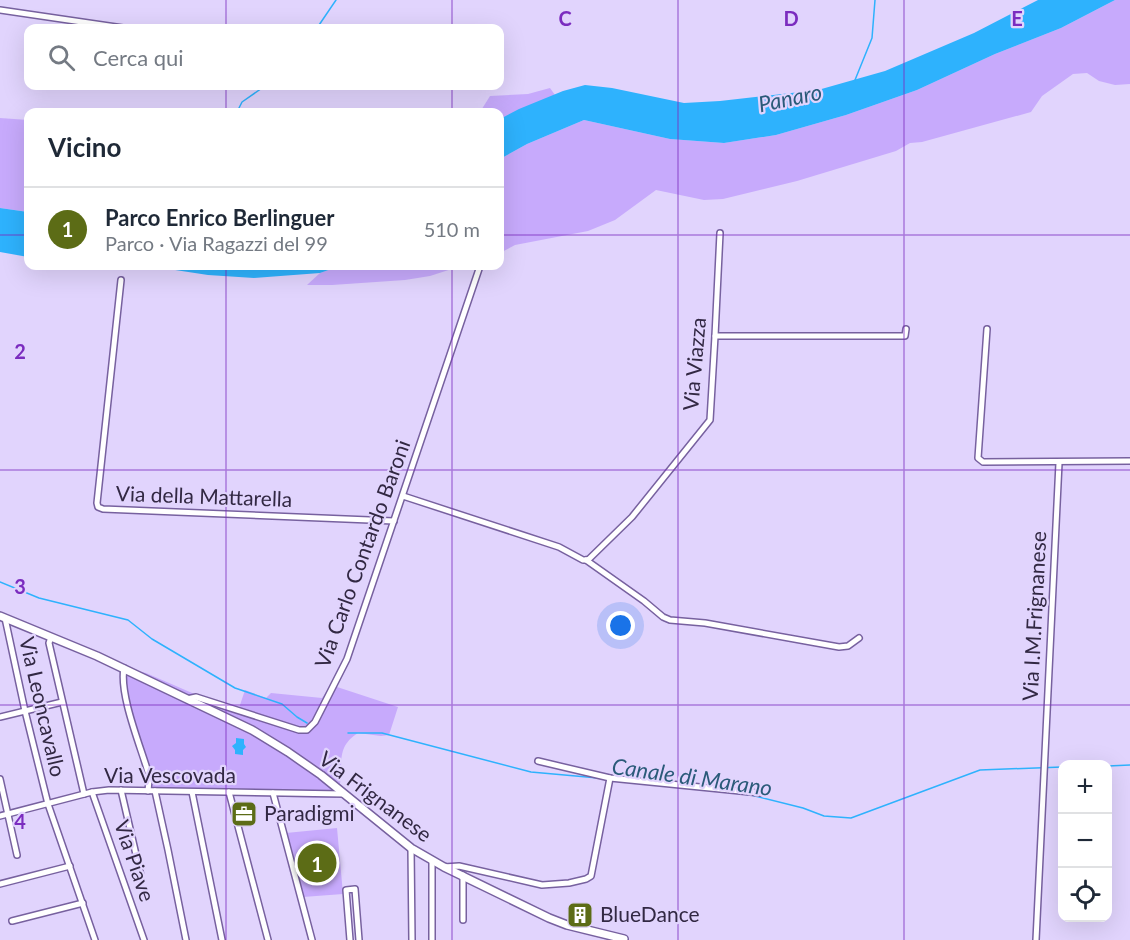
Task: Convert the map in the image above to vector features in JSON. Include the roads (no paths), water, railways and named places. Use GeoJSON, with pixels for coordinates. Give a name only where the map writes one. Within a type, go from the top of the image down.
{"type":"FeatureCollection","features":[{"type":"Feature","properties":{"kind":"main road","name":"Via Frignanese"},"geometry":{"type":"LineString","coordinates":[[2,617],[124,668],[267,738],[321,775],[411,848],[444,867],[549,918],[607,937],[630,940]]}},
{"type":"Feature","properties":{"kind":"street"},"geometry":{"type":"LineString","coordinates":[[0,10],[96,24]]}},
{"type":"Feature","properties":{"kind":"street","name":"Via Viazza"},"geometry":{"type":"LineString","coordinates":[[586,561],[632,517],[710,420],[720,233]]}},
{"type":"Feature","properties":{"kind":"street","name":"Via Carlo Contardo Baroni"},"geometry":{"type":"LineString","coordinates":[[187,699],[193,697],[202,699],[304,731],[310,728],[318,717],[346,659],[479,270]]}},
{"type":"Feature","properties":{"kind":"street","name":"Via della Mattarella"},"geometry":{"type":"LineString","coordinates":[[121,280],[98,507],[394,521]]}},
{"type":"Feature","properties":{"kind":"street"},"geometry":{"type":"LineString","coordinates":[[716,336],[905,336],[906,329]]}},
{"type":"Feature","properties":{"kind":"street"},"geometry":{"type":"LineString","coordinates":[[987,329],[978,458],[982,462],[1130,461]]}},
{"type":"Feature","properties":{"kind":"street","name":"Via I.M.Frignanese"},"geometry":{"type":"LineString","coordinates":[[1036,940],[1059,462]]}},
{"type":"Feature","properties":{"kind":"street"},"geometry":{"type":"LineString","coordinates":[[403,496],[559,547],[586,561],[670,620],[705,623],[839,647],[848,646],[859,638]]}},
{"type":"Feature","properties":{"kind":"street","name":"Via Leoncavallo"},"geometry":{"type":"LineString","coordinates":[[2,617],[48,804],[95,940]]}},
{"type":"Feature","properties":{"kind":"street"},"geometry":{"type":"LineString","coordinates":[[51,637],[50,643],[62,702],[84,794]]}},
{"type":"Feature","properties":{"kind":"street"},"geometry":{"type":"LineString","coordinates":[[124,668],[125,696],[148,772],[148,791]]}},
{"type":"Feature","properties":{"kind":"street"},"geometry":{"type":"LineString","coordinates":[[0,717],[62,702]]}},
{"type":"Feature","properties":{"kind":"street"},"geometry":{"type":"LineString","coordinates":[[538,761],[609,779],[760,793]]}},
{"type":"Feature","properties":{"kind":"street"},"geometry":{"type":"LineString","coordinates":[[0,778],[17,855]]}},
{"type":"Feature","properties":{"kind":"street"},"geometry":{"type":"LineString","coordinates":[[444,867],[459,866],[542,885],[588,879],[591,876],[609,779]]}},
{"type":"Feature","properties":{"kind":"street"},"geometry":{"type":"LineString","coordinates":[[121,789],[141,876]]}},
{"type":"Feature","properties":{"kind":"street","name":"Via Vescovada"},"geometry":{"type":"LineString","coordinates":[[0,816],[92,792],[121,789],[344,794]]}},
{"type":"Feature","properties":{"kind":"street"},"geometry":{"type":"LineString","coordinates":[[155,791],[186,940]]}},
{"type":"Feature","properties":{"kind":"street","name":"Via Piave"},"geometry":{"type":"LineString","coordinates":[[92,792],[144,940]]}},
{"type":"Feature","properties":{"kind":"street"},"geometry":{"type":"LineString","coordinates":[[192,792],[222,940]]}},
{"type":"Feature","properties":{"kind":"street"},"geometry":{"type":"LineString","coordinates":[[228,792],[268,940]]}},
{"type":"Feature","properties":{"kind":"street"},"geometry":{"type":"LineString","coordinates":[[273,793],[312,940]]}},
{"type":"Feature","properties":{"kind":"street"},"geometry":{"type":"LineString","coordinates":[[411,848],[412,940]]}},
{"type":"Feature","properties":{"kind":"street"},"geometry":{"type":"LineString","coordinates":[[432,860],[432,940]]}},
{"type":"Feature","properties":{"kind":"street"},"geometry":{"type":"LineString","coordinates":[[0,884],[70,866]]}},
{"type":"Feature","properties":{"kind":"street"},"geometry":{"type":"LineString","coordinates":[[463,875],[463,920]]}},
{"type":"Feature","properties":{"kind":"street"},"geometry":{"type":"LineString","coordinates":[[350,940],[346,890],[355,889],[359,940]]}},
{"type":"Feature","properties":{"kind":"street"},"geometry":{"type":"LineString","coordinates":[[12,921],[83,903]]}},
{"type":"Feature","properties":{"kind":"street"},"geometry":{"type":"LineString","coordinates":[[306,940],[310,933]]}},
{"type":"Feature","properties":{"kind":"water","name":"Panaro"},"geometry":{"type":"Polygon","coordinates":[[[1038,0],[1115,0],[1061,28],[995,54],[917,90],[846,115],[776,135],[724,143],[670,139],[584,120],[527,144],[504,157],[504,117],[563,91],[585,85],[612,88],[684,103],[818,90],[885,71],[974,33],[1038,0]]]}},
{"type":"Feature","properties":{"kind":"water"},"geometry":{"type":"Polygon","coordinates":[[[0,208],[24,211],[24,256],[0,252],[0,208]]]}},
{"type":"Feature","properties":{"kind":"water"},"geometry":{"type":"Polygon","coordinates":[[[175,270],[329,270],[320,273],[254,278],[175,270]]]}},
{"type":"Feature","properties":{"kind":"water"},"geometry":{"type":"Polygon","coordinates":[[[236,738],[244,739],[246,747],[243,755],[235,754],[232,746],[236,743],[236,738]]]}},
{"type":"Feature","properties":{"kind":"waterway"},"geometry":{"type":"LineString","coordinates":[[320,24],[336,0]]}},
{"type":"Feature","properties":{"kind":"waterway"},"geometry":{"type":"LineString","coordinates":[[855,80],[872,38],[875,0]]}},
{"type":"Feature","properties":{"kind":"waterway"},"geometry":{"type":"LineString","coordinates":[[239,108],[242,102],[259,90]]}},
{"type":"Feature","properties":{"kind":"waterway","name":"Canale di Marano"},"geometry":{"type":"LineString","coordinates":[[0,582],[39,598],[128,620],[152,639],[235,688],[282,704],[307,723]]}},
{"type":"Feature","properties":{"kind":"waterway","name":"Canale di Marano"},"geometry":{"type":"LineString","coordinates":[[348,733],[382,733],[531,772],[598,778]]}},
{"type":"Feature","properties":{"kind":"waterway","name":"Canale di Marano"},"geometry":{"type":"LineString","coordinates":[[1112,766],[1130,765]]}},
{"type":"Feature","properties":{"kind":"waterway","name":"Canale di Marano"},"geometry":{"type":"LineString","coordinates":[[707,790],[751,795],[803,808],[824,816],[851,818],[980,770],[1058,767]]}},
{"type":"Feature","properties":{"kind":"place","name":"Paradigmi"},"geometry":{"type":"Point","coordinates":[244,814]}},
{"type":"Feature","properties":{"kind":"place","name":"Parco Enrico Berlinguer"},"geometry":{"type":"Point","coordinates":[317,863]}},
{"type":"Feature","properties":{"kind":"place","name":"BlueDance"},"geometry":{"type":"Point","coordinates":[580,915]}}]}
